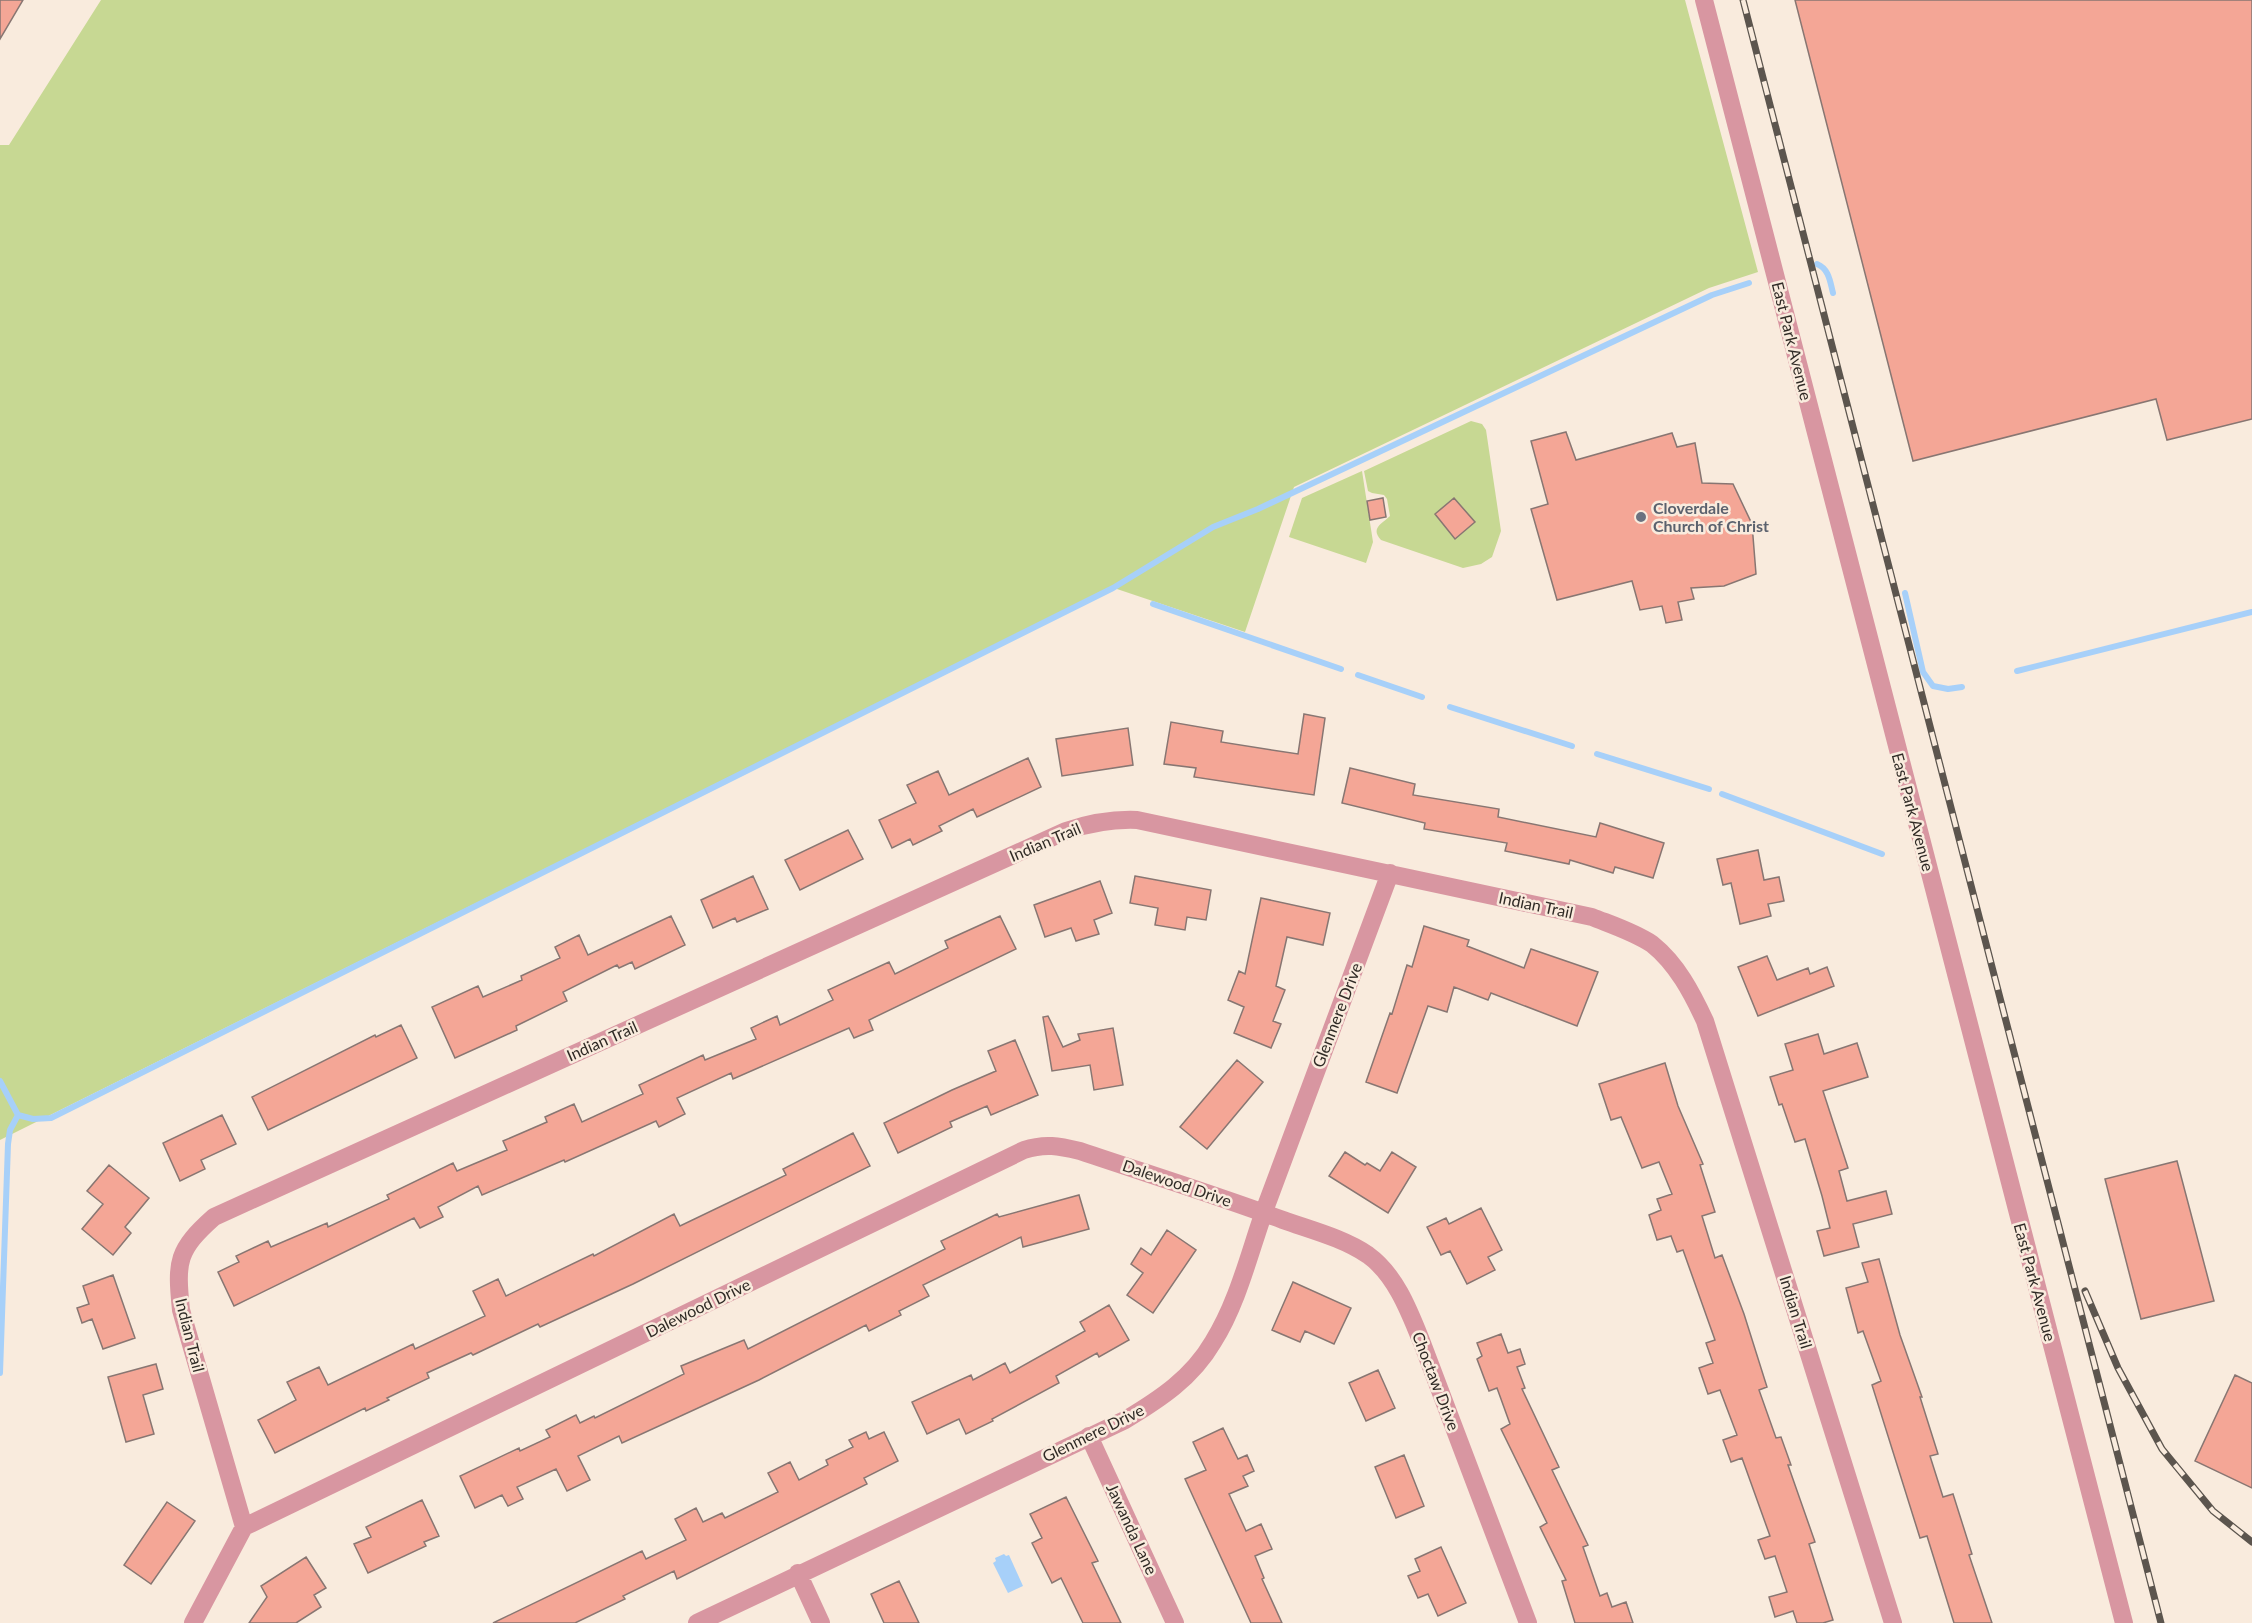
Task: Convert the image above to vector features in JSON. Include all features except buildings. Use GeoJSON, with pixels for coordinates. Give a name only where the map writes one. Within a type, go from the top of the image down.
{"type":"FeatureCollection","features":[{"type":"Feature","properties":{"kind":"street","name":"East Park Avenue"},"geometry":{"type":"LineString","coordinates":[[1704,0],[2124,1623]]}},
{"type":"Feature","properties":{"kind":"street","name":"Indian Trail"},"geometry":{"type":"LineString","coordinates":[[244,1527],[180,1301],[178,1283],[180,1257],[194,1235],[214,1217],[1066,831],[1084,825],[1120,819],[1137,820],[1592,917],[1652,944],[1674,967],[1692,993],[1705,1021],[1893,1623]]}},
{"type":"Feature","properties":{"kind":"street","name":"Glenmere Drive"},"geometry":{"type":"LineString","coordinates":[[697,1623],[798,1573],[1125,1420],[1161,1398],[1191,1373],[1213,1342],[1230,1310],[1263,1212],[1390,873]]}},
{"type":"Feature","properties":{"kind":"street","name":"Dalewood Drive"},"geometry":{"type":"LineString","coordinates":[[244,1527],[1014,1155],[1039,1145],[1056,1145],[1080,1151],[1263,1212]]}},
{"type":"Feature","properties":{"kind":"street","name":"Choctaw Drive"},"geometry":{"type":"LineString","coordinates":[[1263,1212],[1343,1241],[1368,1255],[1390,1278],[1408,1310],[1422,1343],[1528,1623]]}},
{"type":"Feature","properties":{"kind":"street","name":"Jawanda Lane"},"geometry":{"type":"LineString","coordinates":[[1089,1436],[1175,1623]]}},
{"type":"Feature","properties":{"kind":"street"},"geometry":{"type":"LineString","coordinates":[[193,1623],[244,1527]]}},
{"type":"Feature","properties":{"kind":"street"},"geometry":{"type":"LineString","coordinates":[[798,1573],[820,1623]]}},
{"type":"Feature","properties":{"kind":"green space"},"geometry":{"type":"Polygon","coordinates":[[[101,0],[1685,0],[1758,272],[1709,288],[1294,487],[1245,632],[1111,587],[0,1140],[0,145],[9,145],[101,0]]]}},
{"type":"Feature","properties":{"kind":"green space"},"geometry":{"type":"Polygon","coordinates":[[[1471,421],[1482,424],[1486,430],[1501,531],[1492,557],[1481,564],[1463,568],[1381,540],[1377,529],[1390,516],[1387,499],[1384,495],[1368,491],[1364,471],[1471,421]]]}},
{"type":"Feature","properties":{"kind":"green space"},"geometry":{"type":"Polygon","coordinates":[[[1362,471],[1373,542],[1366,563],[1289,537],[1302,498],[1362,471]]]}},
{"type":"Feature","properties":{"kind":"water"},"geometry":{"type":"Polygon","coordinates":[[[1004,1554],[1009,1555],[1023,1586],[1008,1593],[993,1563],[996,1561],[995,1558],[1004,1554]]]}},
{"type":"Feature","properties":{"kind":"waterway"},"geometry":{"type":"LineString","coordinates":[[1817,264],[1827,272],[1833,293]]}},
{"type":"Feature","properties":{"kind":"waterway"},"geometry":{"type":"LineString","coordinates":[[18,1115],[33,1119],[51,1118],[1113,588],[1213,527],[1258,509],[1712,295],[1749,283]]}},
{"type":"Feature","properties":{"kind":"waterway"},"geometry":{"type":"LineString","coordinates":[[1905,593],[1923,672],[1933,686],[1948,689],[1962,687]]}},
{"type":"Feature","properties":{"kind":"waterway"},"geometry":{"type":"LineString","coordinates":[[1153,604],[1341,669]]}},
{"type":"Feature","properties":{"kind":"waterway"},"geometry":{"type":"LineString","coordinates":[[2017,671],[2252,612]]}},
{"type":"Feature","properties":{"kind":"waterway"},"geometry":{"type":"LineString","coordinates":[[1358,675],[1422,697]]}},
{"type":"Feature","properties":{"kind":"waterway"},"geometry":{"type":"LineString","coordinates":[[1450,707],[1572,746]]}},
{"type":"Feature","properties":{"kind":"waterway"},"geometry":{"type":"LineString","coordinates":[[1597,754],[1709,789]]}},
{"type":"Feature","properties":{"kind":"waterway"},"geometry":{"type":"LineString","coordinates":[[1722,794],[1882,854]]}},
{"type":"Feature","properties":{"kind":"waterway"},"geometry":{"type":"LineString","coordinates":[[0,1081],[18,1115]]}},
{"type":"Feature","properties":{"kind":"waterway"},"geometry":{"type":"LineString","coordinates":[[0,1373],[8,1144],[10,1130],[18,1115]]}},
{"type":"Feature","properties":{"kind":"railway"},"geometry":{"type":"LineString","coordinates":[[1743,0],[2161,1623]]}},
{"type":"Feature","properties":{"kind":"railway"},"geometry":{"type":"LineString","coordinates":[[2085,1291],[2118,1368],[2162,1449],[2213,1511],[2252,1542]]}},
{"type":"Feature","properties":{"kind":"place","name":"Cloverdale Church of Christ"},"geometry":{"type":"Point","coordinates":[1641,517]}}]}
